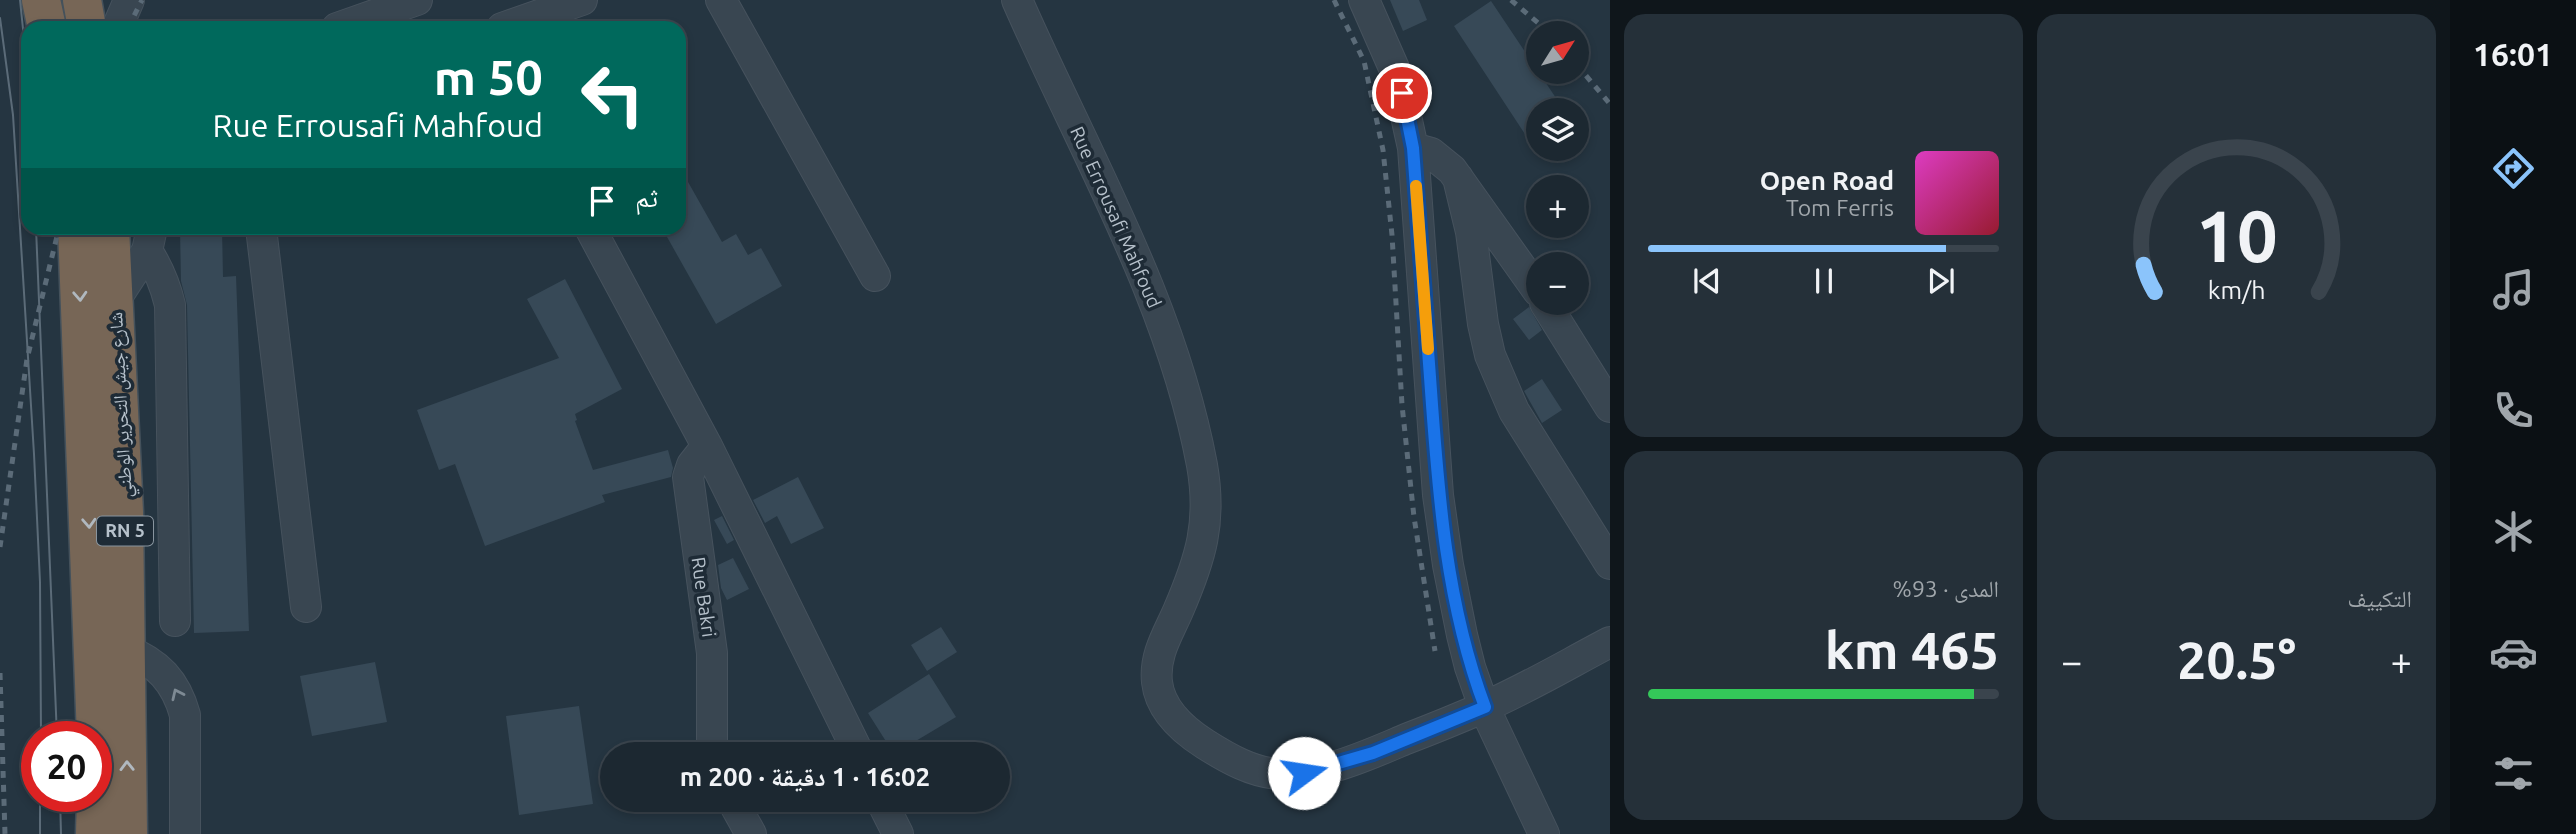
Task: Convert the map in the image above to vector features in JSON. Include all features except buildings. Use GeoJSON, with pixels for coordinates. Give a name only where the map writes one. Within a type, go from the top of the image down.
{"type":"FeatureCollection","features":[{"type":"Feature","properties":{"kind":"highway"},"geometry":{"type":"LineString","coordinates":[[41,0],[46,21]]}},
{"type":"Feature","properties":{"kind":"highway"},"geometry":{"type":"LineString","coordinates":[[82,0],[86,21]]}},
{"type":"Feature","properties":{"kind":"highway","name":"شارع جيش التحرير الوطني"},"geometry":{"type":"LineString","coordinates":[[76,235],[95,721]]}},
{"type":"Feature","properties":{"kind":"highway","name":"شارع جيش التحرير الوطني"},"geometry":{"type":"LineString","coordinates":[[110,235],[124,512],[128,834]]}},
{"type":"Feature","properties":{"kind":"highway"},"geometry":{"type":"LineString","coordinates":[[95,834],[96,812]]}},
{"type":"Feature","properties":{"kind":"street"},"geometry":{"type":"LineString","coordinates":[[120,21],[130,0]]}},
{"type":"Feature","properties":{"kind":"street"},"geometry":{"type":"LineString","coordinates":[[130,0],[133,21]]}},
{"type":"Feature","properties":{"kind":"street"},"geometry":{"type":"LineString","coordinates":[[357,21],[417,0]]}},
{"type":"Feature","properties":{"kind":"street"},"geometry":{"type":"LineString","coordinates":[[522,21],[583,0]]}},
{"type":"Feature","properties":{"kind":"street"},"geometry":{"type":"LineString","coordinates":[[720,0],[875,276]]}},
{"type":"Feature","properties":{"kind":"street","name":"Rue Errousafi Mahfoud"},"geometry":{"type":"LineString","coordinates":[[1017,0],[1137,256],[1185,391],[1200,457],[1206,489],[1206,524],[1198,560],[1187,591],[1159,652],[1157,681],[1161,700],[1177,722],[1226,757],[1253,768],[1278,774],[1304,773],[1373,753],[1485,707],[1610,642]]}},
{"type":"Feature","properties":{"kind":"street"},"geometry":{"type":"LineString","coordinates":[[1364,0],[1397,75],[1413,148],[1443,532],[1462,635],[1470,667],[1485,707],[1544,834]]}},
{"type":"Feature","properties":{"kind":"street"},"geometry":{"type":"LineString","coordinates":[[1413,148],[1439,158],[1458,178],[1526,274]]}},
{"type":"Feature","properties":{"kind":"street"},"geometry":{"type":"LineString","coordinates":[[1458,178],[1472,232],[1483,324],[1490,355],[1514,411],[1610,564]]}},
{"type":"Feature","properties":{"kind":"street"},"geometry":{"type":"LineString","coordinates":[[262,235],[306,607]]}},
{"type":"Feature","properties":{"kind":"street"},"geometry":{"type":"LineString","coordinates":[[594,235],[707,446],[853,742]]}},
{"type":"Feature","properties":{"kind":"street"},"geometry":{"type":"LineString","coordinates":[[115,300],[149,239]]}},
{"type":"Feature","properties":{"kind":"street"},"geometry":{"type":"LineString","coordinates":[[149,239],[170,305],[175,621]]}},
{"type":"Feature","properties":{"kind":"street"},"geometry":{"type":"LineString","coordinates":[[1552,315],[1610,407]]}},
{"type":"Feature","properties":{"kind":"street","name":"Rue Bakri"},"geometry":{"type":"LineString","coordinates":[[707,446],[692,465],[688,477],[712,653],[712,742]]}},
{"type":"Feature","properties":{"kind":"street"},"geometry":{"type":"LineString","coordinates":[[125,650],[142,656],[158,667],[180,696],[185,715],[185,834]]}},
{"type":"Feature","properties":{"kind":"street"},"geometry":{"type":"LineString","coordinates":[[739,812],[751,834]]}},
{"type":"Feature","properties":{"kind":"street"},"geometry":{"type":"LineString","coordinates":[[887,812],[898,834]]}},
{"type":"Feature","properties":{"kind":"tram line"},"geometry":{"type":"LineString","coordinates":[[20,0],[22,21]]}},
{"type":"Feature","properties":{"kind":"tram line"},"geometry":{"type":"LineString","coordinates":[[0,18],[13,115],[34,454],[40,582],[41,721]]}},
{"type":"Feature","properties":{"kind":"tram line"},"geometry":{"type":"LineString","coordinates":[[36,235],[56,721]]}},
{"type":"Feature","properties":{"kind":"tram line"},"geometry":{"type":"LineString","coordinates":[[40,812],[40,834]]}},
{"type":"Feature","properties":{"kind":"tram line"},"geometry":{"type":"LineString","coordinates":[[60,812],[61,834]]}},
{"type":"Feature","properties":{"kind":"railway"},"geometry":{"type":"LineString","coordinates":[[132,21],[142,0]]}},
{"type":"Feature","properties":{"kind":"railway"},"geometry":{"type":"LineString","coordinates":[[1334,0],[1364,61],[1383,150],[1392,235],[1402,405],[1414,517],[1435,651]]}},
{"type":"Feature","properties":{"kind":"railway"},"geometry":{"type":"LineString","coordinates":[[1511,0],[1536,21]]}},
{"type":"Feature","properties":{"kind":"railway"},"geometry":{"type":"LineString","coordinates":[[1589,79],[1610,104]]}},
{"type":"Feature","properties":{"kind":"railway"},"geometry":{"type":"LineString","coordinates":[[0,547],[27,359],[57,235]]}},
{"type":"Feature","properties":{"kind":"railway"},"geometry":{"type":"LineString","coordinates":[[0,673],[5,834]]}},
{"type":"Feature","properties":{"kind":"slow traffic"},"geometry":{"type":"LineString","coordinates":[[1416,186],[1428,349]]}},
{"type":"Feature","properties":{"kind":"route"},"geometry":{"type":"LineString","coordinates":[[1304,773],[1373,753],[1485,707],[1470,667],[1462,635],[1443,532],[1438,495],[1413,148],[1402,93]]}}]}
